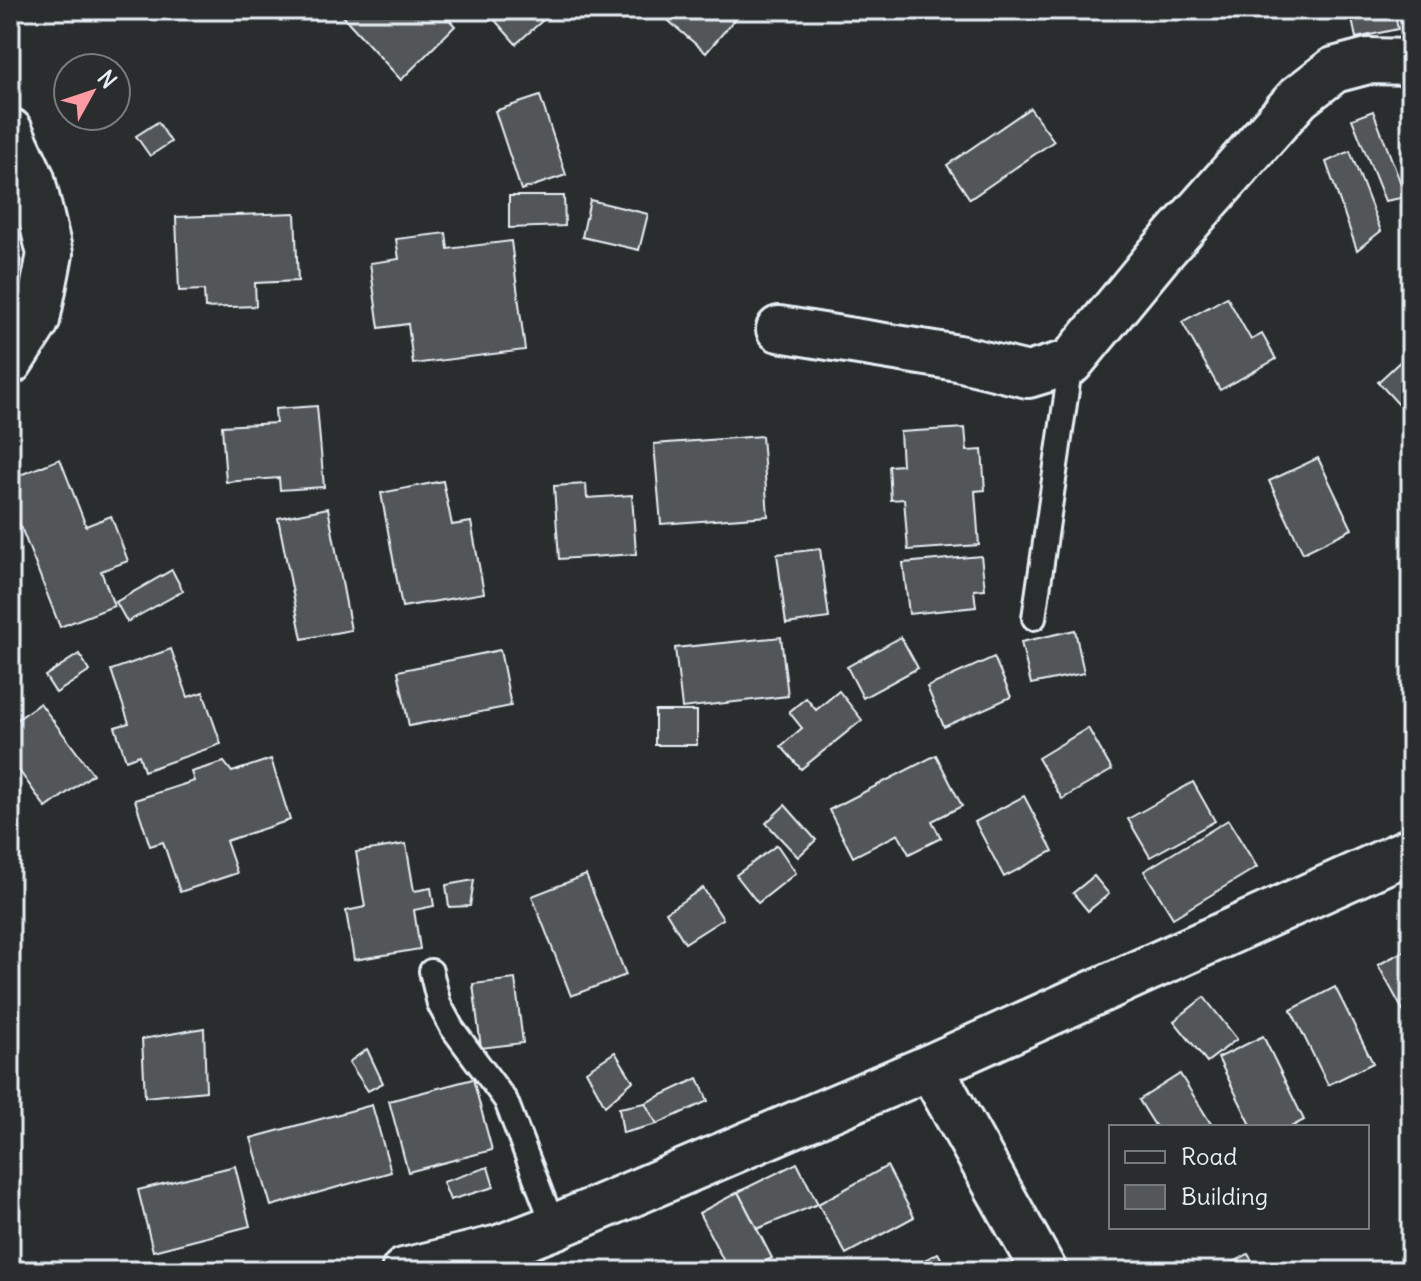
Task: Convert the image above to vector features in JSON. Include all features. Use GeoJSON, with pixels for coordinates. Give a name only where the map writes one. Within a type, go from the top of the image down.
{"type":"FeatureCollection","features":[{"type":"Feature","properties":{"kind":"street"},"geometry":{"type":"LineString","coordinates":[[779,329],[958,358],[1028,375],[1071,362],[1159,255],[1299,97],[1334,70],[1368,61],[1411,62]]}},
{"type":"Feature","properties":{"kind":"street"},"geometry":{"type":"LineString","coordinates":[[10,131],[32,179],[50,254],[37,320],[10,362]]}},
{"type":"Feature","properties":{"kind":"street"},"geometry":{"type":"LineString","coordinates":[[404,1271],[505,1259],[554,1227],[930,1067],[1411,850]]}},
{"type":"Feature","properties":{"kind":"street"},"geometry":{"type":"LineString","coordinates":[[930,1067],[1044,1271]]}},
{"type":"Feature","properties":{"kind":"lane"},"geometry":{"type":"LineString","coordinates":[[1034,618],[1071,362]]}},
{"type":"Feature","properties":{"kind":"lane"},"geometry":{"type":"LineString","coordinates":[[431,971],[439,1004],[452,1028],[506,1101],[554,1227]]}},
{"type":"Feature","properties":{"kind":"building"},"geometry":{"type":"Polygon","coordinates":[[[346,10],[440,10],[455,26],[401,80],[341,14],[346,10]]]}},
{"type":"Feature","properties":{"kind":"building"},"geometry":{"type":"Polygon","coordinates":[[[502,10],[533,10],[542,21],[516,44],[493,18],[502,10]]]}},
{"type":"Feature","properties":{"kind":"building"},"geometry":{"type":"Polygon","coordinates":[[[656,10],[724,10],[735,19],[706,53],[656,10]]]}},
{"type":"Feature","properties":{"kind":"building"},"geometry":{"type":"Polygon","coordinates":[[[1350,10],[1394,10],[1398,29],[1356,38],[1350,10]]]}},
{"type":"Feature","properties":{"kind":"building"},"geometry":{"type":"Polygon","coordinates":[[[540,96],[566,175],[521,190],[495,111],[540,96]]]}},
{"type":"Feature","properties":{"kind":"building"},"geometry":{"type":"Polygon","coordinates":[[[1030,108],[1054,141],[970,199],[947,165],[1030,108]]]}},
{"type":"Feature","properties":{"kind":"building"},"geometry":{"type":"Polygon","coordinates":[[[1373,111],[1406,197],[1385,201],[1352,119],[1373,111]]]}},
{"type":"Feature","properties":{"kind":"building"},"geometry":{"type":"Polygon","coordinates":[[[158,122],[171,142],[150,156],[136,136],[158,122]]]}},
{"type":"Feature","properties":{"kind":"building"},"geometry":{"type":"Polygon","coordinates":[[[1350,151],[1381,231],[1357,250],[1326,162],[1350,151]]]}},
{"type":"Feature","properties":{"kind":"building"},"geometry":{"type":"Polygon","coordinates":[[[509,196],[564,196],[565,226],[509,228],[509,196]]]}},
{"type":"Feature","properties":{"kind":"building"},"geometry":{"type":"Polygon","coordinates":[[[590,200],[648,214],[639,250],[582,237],[590,200]]]}},
{"type":"Feature","properties":{"kind":"building"},"geometry":{"type":"Polygon","coordinates":[[[295,213],[298,281],[255,283],[256,306],[205,308],[204,290],[179,291],[176,217],[295,213]]]}},
{"type":"Feature","properties":{"kind":"building"},"geometry":{"type":"Polygon","coordinates":[[[446,233],[448,249],[511,241],[525,350],[413,364],[408,324],[379,328],[370,263],[399,259],[396,239],[446,233]]]}},
{"type":"Feature","properties":{"kind":"building"},"geometry":{"type":"Polygon","coordinates":[[[1227,297],[1251,340],[1262,334],[1276,359],[1220,390],[1182,322],[1227,297]]]}},
{"type":"Feature","properties":{"kind":"building"},"geometry":{"type":"Polygon","coordinates":[[[1404,358],[1411,365],[1411,418],[1378,382],[1404,358]]]}},
{"type":"Feature","properties":{"kind":"building"},"geometry":{"type":"Polygon","coordinates":[[[317,406],[324,487],[280,490],[279,478],[226,482],[222,426],[276,423],[275,409],[317,406]]]}},
{"type":"Feature","properties":{"kind":"building"},"geometry":{"type":"Polygon","coordinates":[[[965,428],[967,451],[982,450],[985,490],[975,491],[979,545],[908,550],[904,499],[891,500],[889,466],[902,465],[900,432],[965,428]]]}},
{"type":"Feature","properties":{"kind":"building"},"geometry":{"type":"Polygon","coordinates":[[[762,436],[768,516],[661,524],[654,444],[762,436]]]}},
{"type":"Feature","properties":{"kind":"building"},"geometry":{"type":"Polygon","coordinates":[[[1318,458],[1352,529],[1303,553],[1269,481],[1318,458]]]}},
{"type":"Feature","properties":{"kind":"building"},"geometry":{"type":"Polygon","coordinates":[[[60,459],[86,526],[111,516],[128,561],[101,571],[114,606],[60,627],[10,499],[10,479],[60,459]]]}},
{"type":"Feature","properties":{"kind":"building"},"geometry":{"type":"Polygon","coordinates":[[[443,481],[452,525],[471,522],[484,593],[402,607],[381,493],[443,481]]]}},
{"type":"Feature","properties":{"kind":"building"},"geometry":{"type":"Polygon","coordinates":[[[586,484],[587,498],[632,495],[636,554],[559,559],[554,486],[586,484]]]}},
{"type":"Feature","properties":{"kind":"building"},"geometry":{"type":"Polygon","coordinates":[[[328,508],[351,630],[302,639],[278,518],[328,508]]]}},
{"type":"Feature","properties":{"kind":"building"},"geometry":{"type":"Polygon","coordinates":[[[820,549],[829,618],[786,624],[777,554],[820,549]]]}},
{"type":"Feature","properties":{"kind":"building"},"geometry":{"type":"Polygon","coordinates":[[[981,556],[985,589],[974,590],[976,607],[909,614],[903,563],[981,556]]]}},
{"type":"Feature","properties":{"kind":"building"},"geometry":{"type":"Polygon","coordinates":[[[172,570],[183,591],[127,622],[116,602],[172,570]]]}},
{"type":"Feature","properties":{"kind":"building"},"geometry":{"type":"Polygon","coordinates":[[[1075,630],[1084,673],[1031,684],[1021,642],[1075,630]]]}},
{"type":"Feature","properties":{"kind":"building"},"geometry":{"type":"Polygon","coordinates":[[[781,637],[788,696],[682,708],[675,648],[781,637]]]}},
{"type":"Feature","properties":{"kind":"building"},"geometry":{"type":"Polygon","coordinates":[[[901,637],[918,668],[863,698],[847,667],[901,637]]]}},
{"type":"Feature","properties":{"kind":"building"},"geometry":{"type":"Polygon","coordinates":[[[171,649],[188,697],[203,692],[221,744],[144,771],[139,755],[126,760],[115,727],[129,723],[111,670],[171,649]]]}},
{"type":"Feature","properties":{"kind":"building"},"geometry":{"type":"Polygon","coordinates":[[[500,650],[511,706],[409,726],[398,671],[500,650]]]}},
{"type":"Feature","properties":{"kind":"building"},"geometry":{"type":"Polygon","coordinates":[[[79,654],[90,671],[56,693],[45,676],[79,654]]]}},
{"type":"Feature","properties":{"kind":"building"},"geometry":{"type":"Polygon","coordinates":[[[994,657],[1011,697],[944,727],[927,687],[994,657]]]}},
{"type":"Feature","properties":{"kind":"building"},"geometry":{"type":"Polygon","coordinates":[[[839,691],[862,720],[801,769],[781,746],[802,728],[789,712],[806,698],[816,710],[839,691]]]}},
{"type":"Feature","properties":{"kind":"building"},"geometry":{"type":"Polygon","coordinates":[[[40,703],[93,774],[46,808],[10,758],[10,725],[40,703]]]}},
{"type":"Feature","properties":{"kind":"building"},"geometry":{"type":"Polygon","coordinates":[[[655,711],[697,711],[697,745],[655,745],[655,711]]]}},
{"type":"Feature","properties":{"kind":"building"},"geometry":{"type":"Polygon","coordinates":[[[1088,728],[1112,770],[1062,799],[1038,758],[1088,728]]]}},
{"type":"Feature","properties":{"kind":"building"},"geometry":{"type":"Polygon","coordinates":[[[936,755],[962,806],[932,821],[941,838],[909,854],[898,834],[853,857],[829,810],[936,755]]]}},
{"type":"Feature","properties":{"kind":"building"},"geometry":{"type":"Polygon","coordinates":[[[271,759],[290,820],[226,841],[237,873],[180,892],[163,842],[150,846],[135,800],[194,781],[191,772],[224,762],[232,772],[271,759]]]}},
{"type":"Feature","properties":{"kind":"building"},"geometry":{"type":"Polygon","coordinates":[[[1193,782],[1215,821],[1150,857],[1128,819],[1193,782]]]}},
{"type":"Feature","properties":{"kind":"building"},"geometry":{"type":"Polygon","coordinates":[[[1024,796],[1053,851],[1004,877],[975,822],[1024,796]]]}},
{"type":"Feature","properties":{"kind":"building"},"geometry":{"type":"Polygon","coordinates":[[[785,805],[816,840],[798,857],[766,823],[785,805]]]}},
{"type":"Feature","properties":{"kind":"building"},"geometry":{"type":"Polygon","coordinates":[[[1228,820],[1257,867],[1173,918],[1144,871],[1228,820]]]}},
{"type":"Feature","properties":{"kind":"building"},"geometry":{"type":"Polygon","coordinates":[[[406,844],[414,891],[431,888],[434,906],[414,910],[420,949],[354,960],[346,911],[365,907],[356,852],[406,844]]]}},
{"type":"Feature","properties":{"kind":"building"},"geometry":{"type":"Polygon","coordinates":[[[777,845],[796,873],[758,903],[736,875],[777,845]]]}},
{"type":"Feature","properties":{"kind":"building"},"geometry":{"type":"Polygon","coordinates":[[[586,875],[626,975],[571,996],[532,896],[586,875]]]}},
{"type":"Feature","properties":{"kind":"building"},"geometry":{"type":"Polygon","coordinates":[[[1094,876],[1109,894],[1088,911],[1073,893],[1094,876]]]}},
{"type":"Feature","properties":{"kind":"building"},"geometry":{"type":"Polygon","coordinates":[[[474,880],[470,906],[449,907],[446,885],[474,880]]]}},
{"type":"Feature","properties":{"kind":"building"},"geometry":{"type":"Polygon","coordinates":[[[703,888],[723,919],[685,943],[666,912],[703,888]]]}},
{"type":"Feature","properties":{"kind":"building"},"geometry":{"type":"Polygon","coordinates":[[[1411,947],[1411,1025],[1378,965],[1411,947]]]}},
{"type":"Feature","properties":{"kind":"building"},"geometry":{"type":"Polygon","coordinates":[[[515,979],[523,1043],[481,1048],[473,984],[515,979]]]}},
{"type":"Feature","properties":{"kind":"building"},"geometry":{"type":"Polygon","coordinates":[[[1335,987],[1373,1063],[1328,1085],[1291,1010],[1335,987]]]}},
{"type":"Feature","properties":{"kind":"building"},"geometry":{"type":"Polygon","coordinates":[[[1204,997],[1237,1039],[1207,1062],[1174,1021],[1204,997]]]}},
{"type":"Feature","properties":{"kind":"building"},"geometry":{"type":"Polygon","coordinates":[[[204,1028],[206,1091],[145,1097],[142,1039],[204,1028]]]}},
{"type":"Feature","properties":{"kind":"building"},"geometry":{"type":"Polygon","coordinates":[[[1263,1036],[1304,1120],[1295,1125],[1251,1125],[1218,1058],[1263,1036]]]}},
{"type":"Feature","properties":{"kind":"building"},"geometry":{"type":"Polygon","coordinates":[[[367,1049],[383,1083],[368,1091],[349,1062],[367,1049]]]}},
{"type":"Feature","properties":{"kind":"building"},"geometry":{"type":"Polygon","coordinates":[[[615,1052],[633,1081],[605,1106],[586,1071],[615,1052]]]}},
{"type":"Feature","properties":{"kind":"building"},"geometry":{"type":"Polygon","coordinates":[[[1180,1074],[1212,1125],[1155,1125],[1139,1100],[1180,1074]]]}},
{"type":"Feature","properties":{"kind":"building"},"geometry":{"type":"Polygon","coordinates":[[[698,1078],[708,1101],[657,1124],[645,1103],[698,1078]]]}},
{"type":"Feature","properties":{"kind":"building"},"geometry":{"type":"Polygon","coordinates":[[[473,1079],[492,1150],[408,1172],[389,1101],[473,1079]]]}},
{"type":"Feature","properties":{"kind":"building"},"geometry":{"type":"Polygon","coordinates":[[[645,1103],[657,1124],[623,1133],[619,1108],[645,1103]]]}},
{"type":"Feature","properties":{"kind":"building"},"geometry":{"type":"Polygon","coordinates":[[[372,1105],[391,1172],[271,1206],[251,1138],[372,1105]]]}},
{"type":"Feature","properties":{"kind":"building"},"geometry":{"type":"Polygon","coordinates":[[[797,1163],[818,1204],[757,1229],[738,1192],[797,1163]]]}},
{"type":"Feature","properties":{"kind":"building"},"geometry":{"type":"Polygon","coordinates":[[[235,1166],[250,1226],[153,1251],[138,1190],[235,1166]]]}},
{"type":"Feature","properties":{"kind":"building"},"geometry":{"type":"Polygon","coordinates":[[[887,1166],[914,1217],[846,1254],[818,1204],[887,1166]]]}},
{"type":"Feature","properties":{"kind":"building"},"geometry":{"type":"Polygon","coordinates":[[[488,1167],[494,1187],[450,1200],[443,1182],[488,1167]]]}},
{"type":"Feature","properties":{"kind":"building"},"geometry":{"type":"Polygon","coordinates":[[[738,1192],[772,1258],[747,1271],[729,1271],[699,1213],[738,1192]]]}},
{"type":"Feature","properties":{"kind":"building"},"geometry":{"type":"Polygon","coordinates":[[[938,1253],[948,1271],[903,1271],[938,1253]]]}},
{"type":"Feature","properties":{"kind":"building"},"geometry":{"type":"Polygon","coordinates":[[[1248,1254],[1258,1271],[1218,1271],[1248,1254]]]}}]}
